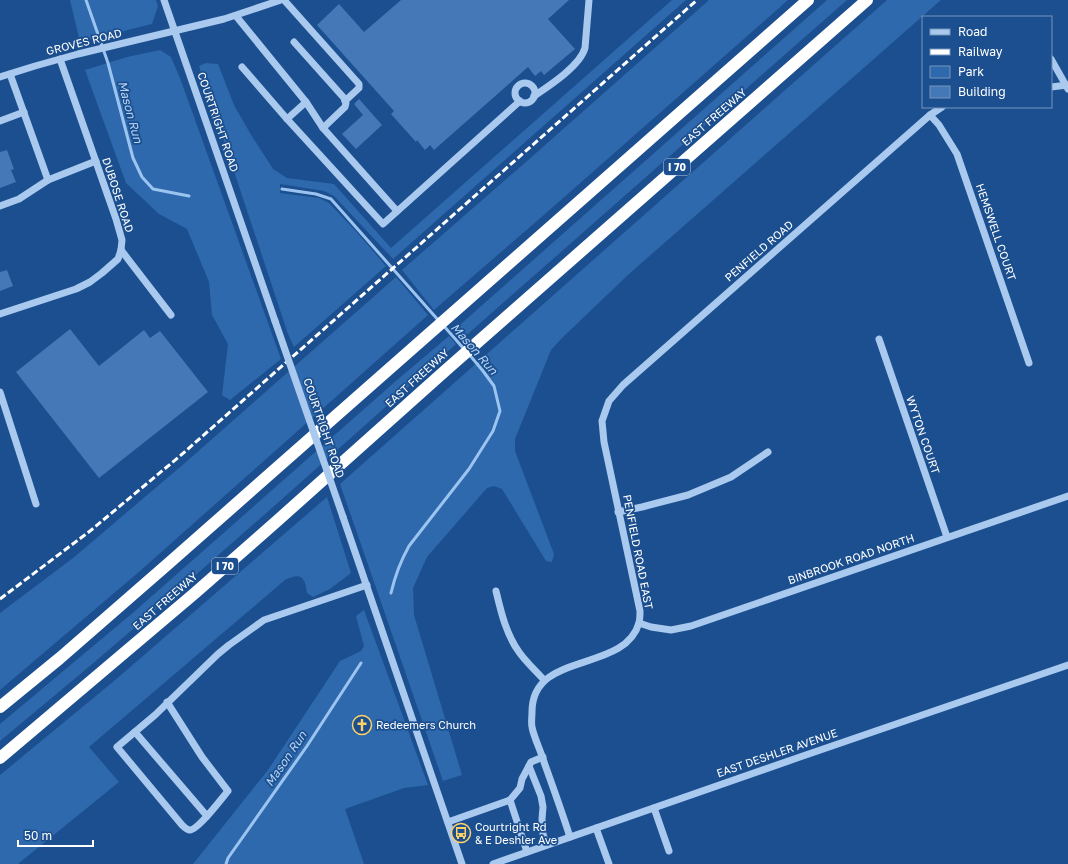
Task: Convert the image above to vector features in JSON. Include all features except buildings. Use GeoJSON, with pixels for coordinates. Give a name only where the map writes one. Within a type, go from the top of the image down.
{"type":"FeatureCollection","features":[{"type":"Feature","properties":{"kind":"highway"},"geometry":{"type":"LineString","coordinates":[[0,707],[60,658],[309,441],[808,0]]}},
{"type":"Feature","properties":{"kind":"highway","name":"EAST FREEWAY"},"geometry":{"type":"LineString","coordinates":[[0,758],[277,521],[446,370],[867,0]]}},
{"type":"Feature","properties":{"kind":"street","name":"COURTRIGHT ROAD"},"geometry":{"type":"LineString","coordinates":[[164,0],[462,864]]}},
{"type":"Feature","properties":{"kind":"street","name":"GROVES ROAD"},"geometry":{"type":"LineString","coordinates":[[0,78],[60,59],[236,16],[281,0]]}},
{"type":"Feature","properties":{"kind":"street"},"geometry":{"type":"LineString","coordinates":[[284,0],[360,84],[359,88],[345,101]]}},
{"type":"Feature","properties":{"kind":"street"},"geometry":{"type":"LineString","coordinates":[[534,96],[534,90],[531,85],[525,83],[522,83],[517,87],[515,93],[520,101],[530,101],[534,96],[558,81],[584,52],[589,0]]}},
{"type":"Feature","properties":{"kind":"street"},"geometry":{"type":"LineString","coordinates":[[236,16],[306,102],[323,128],[397,211]]}},
{"type":"Feature","properties":{"kind":"street"},"geometry":{"type":"LineString","coordinates":[[294,42],[344,98],[345,107],[323,128]]}},
{"type":"Feature","properties":{"kind":"street","name":"DUBOSE ROAD"},"geometry":{"type":"LineString","coordinates":[[0,314],[76,289],[90,282],[118,260],[121,250],[122,240],[116,219],[60,59]]}},
{"type":"Feature","properties":{"kind":"street"},"geometry":{"type":"LineString","coordinates":[[1052,62],[1067,87]]}},
{"type":"Feature","properties":{"kind":"street"},"geometry":{"type":"LineString","coordinates":[[242,67],[287,119],[383,224],[520,101]]}},
{"type":"Feature","properties":{"kind":"street"},"geometry":{"type":"LineString","coordinates":[[10,74],[48,180]]}},
{"type":"Feature","properties":{"kind":"street"},"geometry":{"type":"LineString","coordinates":[[1052,87],[1067,87]]}},
{"type":"Feature","properties":{"kind":"street"},"geometry":{"type":"LineString","coordinates":[[287,119],[306,102]]}},
{"type":"Feature","properties":{"kind":"street","name":"PENFIELD ROAD"},"geometry":{"type":"LineString","coordinates":[[602,421],[609,401],[623,385],[930,115],[940,108]]}},
{"type":"Feature","properties":{"kind":"street"},"geometry":{"type":"LineString","coordinates":[[0,121],[24,112]]}},
{"type":"Feature","properties":{"kind":"street","name":"HEMSWELL COURT"},"geometry":{"type":"LineString","coordinates":[[930,115],[939,125],[957,154],[1029,363]]}},
{"type":"Feature","properties":{"kind":"street"},"geometry":{"type":"LineString","coordinates":[[0,206],[19,199],[48,180],[96,161]]}},
{"type":"Feature","properties":{"kind":"street"},"geometry":{"type":"LineString","coordinates":[[121,250],[171,315]]}},
{"type":"Feature","properties":{"kind":"street","name":"WYTON COURT"},"geometry":{"type":"LineString","coordinates":[[878,340],[947,537]]}},
{"type":"Feature","properties":{"kind":"street"},"geometry":{"type":"LineString","coordinates":[[0,392],[36,504]]}},
{"type":"Feature","properties":{"kind":"street","name":"PENFIELD ROAD EAST"},"geometry":{"type":"LineString","coordinates":[[570,837],[532,727],[532,702],[537,690],[544,680],[562,669],[611,653],[628,641],[639,623],[640,611],[604,442],[602,421]]}},
{"type":"Feature","properties":{"kind":"street"},"geometry":{"type":"LineString","coordinates":[[618,512],[688,495],[731,477],[768,452]]}},
{"type":"Feature","properties":{"kind":"street","name":"BINBROOK ROAD NORTH"},"geometry":{"type":"LineString","coordinates":[[639,623],[651,627],[671,630],[690,626],[1068,496]]}},
{"type":"Feature","properties":{"kind":"street"},"geometry":{"type":"LineString","coordinates":[[167,702],[202,757],[228,791],[207,816],[190,830],[182,825],[117,747],[154,715],[167,702],[229,645],[264,620],[367,585]]}},
{"type":"Feature","properties":{"kind":"street"},"geometry":{"type":"LineString","coordinates":[[496,591],[503,618],[511,638],[520,653],[544,680]]}},
{"type":"Feature","properties":{"kind":"street","name":"EAST DESHLER AVENUE"},"geometry":{"type":"LineString","coordinates":[[493,864],[1068,665]]}},
{"type":"Feature","properties":{"kind":"street"},"geometry":{"type":"LineString","coordinates":[[135,732],[207,816]]}},
{"type":"Feature","properties":{"kind":"street"},"geometry":{"type":"LineString","coordinates":[[448,822],[510,800],[520,788],[522,779],[531,762],[543,757]]}},
{"type":"Feature","properties":{"kind":"street"},"geometry":{"type":"LineString","coordinates":[[529,766],[541,796],[543,807],[543,834],[546,845]]}},
{"type":"Feature","properties":{"kind":"street"},"geometry":{"type":"LineString","coordinates":[[510,800],[527,852]]}},
{"type":"Feature","properties":{"kind":"street"},"geometry":{"type":"LineString","coordinates":[[654,808],[669,851]]}},
{"type":"Feature","properties":{"kind":"street"},"geometry":{"type":"LineString","coordinates":[[596,828],[609,864]]}},
{"type":"Feature","properties":{"kind":"green space"},"geometry":{"type":"Polygon","coordinates":[[[70,0],[156,0],[158,6],[152,24],[80,42],[70,0]]]}},
{"type":"Feature","properties":{"kind":"green space"},"geometry":{"type":"Polygon","coordinates":[[[672,0],[686,0],[393,259],[334,196],[324,191],[280,184],[280,193],[319,198],[329,203],[386,266],[294,347],[288,334],[199,66],[206,63],[218,64],[234,105],[273,169],[287,178],[334,184],[391,248],[672,0]]]}},
{"type":"Feature","properties":{"kind":"green space"},"geometry":{"type":"Polygon","coordinates":[[[709,0],[788,0],[434,310],[402,270],[709,0]]]}},
{"type":"Feature","properties":{"kind":"green space"},"geometry":{"type":"Polygon","coordinates":[[[827,0],[847,0],[461,340],[453,331],[827,0]]]}},
{"type":"Feature","properties":{"kind":"green space"},"geometry":{"type":"Polygon","coordinates":[[[887,0],[941,0],[629,274],[551,350],[515,439],[515,451],[554,554],[552,562],[546,561],[502,489],[494,486],[487,488],[427,557],[413,588],[414,615],[462,775],[443,781],[340,484],[887,0]]]}},
{"type":"Feature","properties":{"kind":"green space"},"geometry":{"type":"Polygon","coordinates":[[[160,50],[171,57],[180,78],[281,359],[230,400],[222,395],[228,344],[212,315],[209,282],[187,229],[159,214],[126,183],[85,70],[127,57],[160,50]]]}},
{"type":"Feature","properties":{"kind":"green space"},"geometry":{"type":"Polygon","coordinates":[[[396,277],[428,315],[140,571],[0,690],[0,613],[73,558],[186,462],[396,277]]]}},
{"type":"Feature","properties":{"kind":"green space"},"geometry":{"type":"Polygon","coordinates":[[[449,336],[456,344],[287,495],[116,644],[0,741],[0,724],[135,611],[449,336]]]}},
{"type":"Feature","properties":{"kind":"green space"},"geometry":{"type":"Polygon","coordinates":[[[327,497],[351,573],[330,589],[313,597],[307,593],[305,583],[298,576],[285,580],[89,747],[119,782],[18,864],[0,864],[0,775],[114,681],[327,497]]]}},
{"type":"Feature","properties":{"kind":"green space"},"geometry":{"type":"Polygon","coordinates":[[[364,610],[428,785],[404,788],[345,809],[364,864],[193,864],[268,770],[340,661],[361,651],[364,646],[356,616],[364,610]]]}},
{"type":"Feature","properties":{"kind":"waterway","name":"Mason Run"},"geometry":{"type":"LineString","coordinates":[[86,0],[108,63],[133,158],[142,177],[153,189],[189,196]]}},
{"type":"Feature","properties":{"kind":"waterway","name":"Mason Run"},"geometry":{"type":"LineString","coordinates":[[282,189],[316,194],[331,199],[439,321]]}},
{"type":"Feature","properties":{"kind":"waterway","name":"Mason Run"},"geometry":{"type":"LineString","coordinates":[[443,325],[464,349]]}},
{"type":"Feature","properties":{"kind":"waterway","name":"Mason Run"},"geometry":{"type":"LineString","coordinates":[[391,593],[398,569],[409,546],[469,469],[493,431],[500,411],[494,386],[468,353]]}},
{"type":"Feature","properties":{"kind":"waterway","name":"Mason Run"},"geometry":{"type":"LineString","coordinates":[[226,864],[228,858],[307,746],[361,663]]}},
{"type":"Feature","properties":{"kind":"railway"},"geometry":{"type":"LineString","coordinates":[[0,599],[90,531],[180,456],[697,0]]}},
{"type":"Feature","properties":{"kind":"place","name":"Redeemers Church"},"geometry":{"type":"Point","coordinates":[362,725]}},
{"type":"Feature","properties":{"kind":"place","name":"Courtright Rd & E Deshler Ave"},"geometry":{"type":"Point","coordinates":[461,833]}}]}
